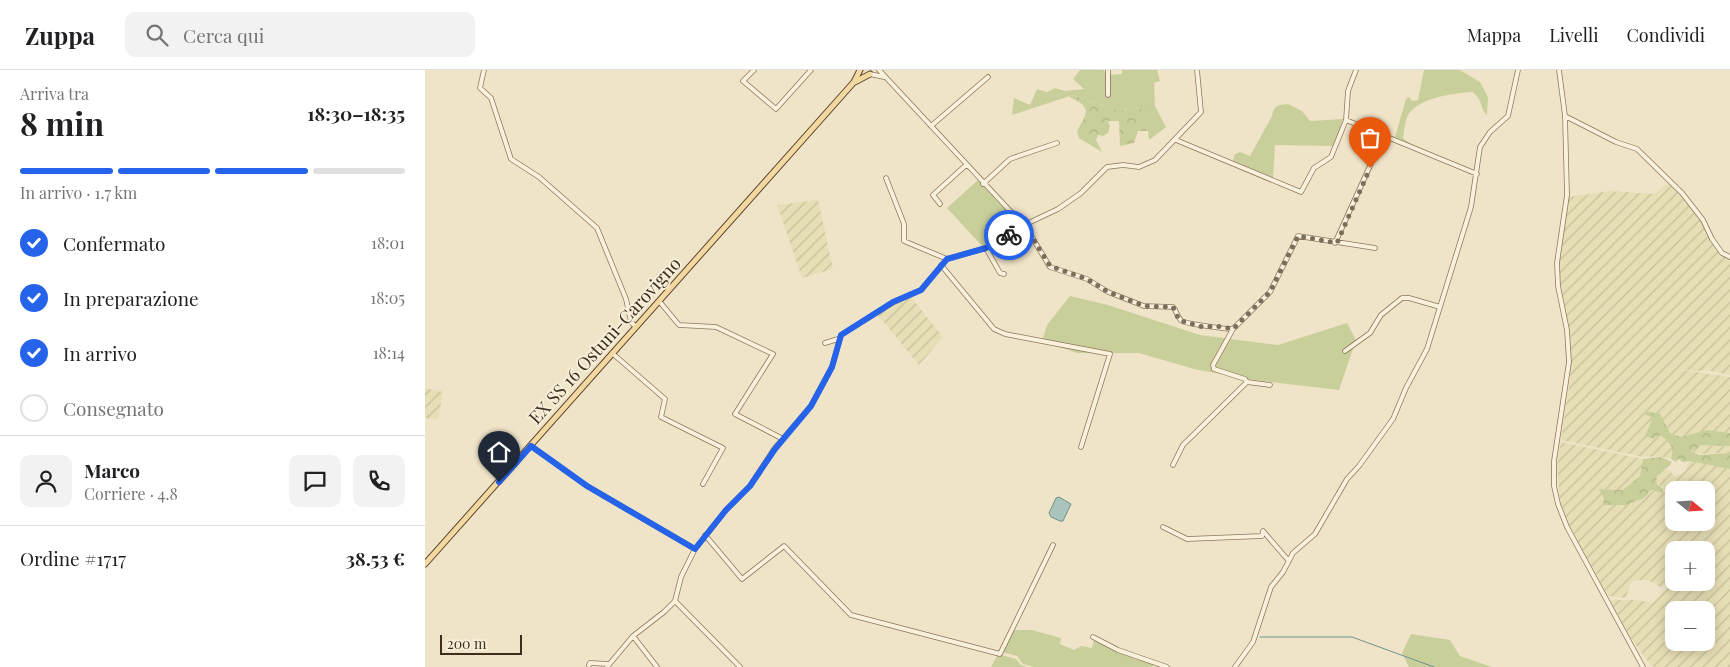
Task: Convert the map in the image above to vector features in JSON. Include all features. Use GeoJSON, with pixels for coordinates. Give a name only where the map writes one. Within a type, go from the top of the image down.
{"type":"FeatureCollection","features":[{"type":"Feature","properties":{"kind":"main road"},"geometry":{"type":"LineString","coordinates":[[854,82],[861,70],[872,73]]}},
{"type":"Feature","properties":{"kind":"main road"},"geometry":{"type":"LineString","coordinates":[[854,82],[872,73]]}},
{"type":"Feature","properties":{"kind":"main road","name":"EX SS 16 Ostuni-Carovigno"},"geometry":{"type":"LineString","coordinates":[[425,564],[854,82]]}},
{"type":"Feature","properties":{"kind":"street"},"geometry":{"type":"LineString","coordinates":[[484,70],[480,88],[491,98],[511,159],[539,177],[597,228],[626,299],[631,322],[636,327]]}},
{"type":"Feature","properties":{"kind":"street"},"geometry":{"type":"LineString","coordinates":[[754,70],[743,81],[776,109],[811,70]]}},
{"type":"Feature","properties":{"kind":"street"},"geometry":{"type":"LineString","coordinates":[[879,70],[1030,233],[1052,268],[1087,279],[1108,292],[1145,306],[1173,307],[1179,320],[1183,322],[1203,327],[1216,326],[1233,331]]}},
{"type":"Feature","properties":{"kind":"street"},"geometry":{"type":"LineString","coordinates":[[1108,70],[1108,95]]}},
{"type":"Feature","properties":{"kind":"street"},"geometry":{"type":"LineString","coordinates":[[825,343],[838,339],[841,335],[893,302],[921,290],[947,259],[986,248],[1022,226],[1058,209],[1081,193],[1107,167],[1123,165],[1139,167],[1155,160],[1177,140],[1201,112],[1197,70]]}},
{"type":"Feature","properties":{"kind":"street"},"geometry":{"type":"LineString","coordinates":[[1177,140],[1301,192],[1314,168],[1331,157],[1345,120],[1348,90],[1355,70]]}},
{"type":"Feature","properties":{"kind":"street"},"geometry":{"type":"LineString","coordinates":[[1235,667],[1253,642],[1271,587],[1283,572],[1288,560],[1315,534],[1347,479],[1359,466],[1393,419],[1406,388],[1427,349],[1471,208],[1480,146],[1490,132],[1508,116],[1518,70]]}},
{"type":"Feature","properties":{"kind":"street"},"geometry":{"type":"LineString","coordinates":[[1559,70],[1565,116],[1567,195],[1557,263],[1558,286],[1567,330],[1569,362],[1554,461],[1554,486],[1558,504],[1567,527],[1643,667]]}},
{"type":"Feature","properties":{"kind":"street"},"geometry":{"type":"LineString","coordinates":[[872,73],[886,78]]}},
{"type":"Feature","properties":{"kind":"street"},"geometry":{"type":"LineString","coordinates":[[931,126],[988,77]]}},
{"type":"Feature","properties":{"kind":"street"},"geometry":{"type":"LineString","coordinates":[[1565,116],[1616,142],[1637,149],[1682,194],[1703,220],[1712,239],[1722,253],[1730,257]]}},
{"type":"Feature","properties":{"kind":"street"},"geometry":{"type":"LineString","coordinates":[[1345,120],[1477,174]]}},
{"type":"Feature","properties":{"kind":"street"},"geometry":{"type":"LineString","coordinates":[[1335,243],[1384,135]]}},
{"type":"Feature","properties":{"kind":"street"},"geometry":{"type":"LineString","coordinates":[[983,184],[1010,159],[1057,143]]}},
{"type":"Feature","properties":{"kind":"street"},"geometry":{"type":"LineString","coordinates":[[941,204],[933,194],[966,165]]}},
{"type":"Feature","properties":{"kind":"street"},"geometry":{"type":"LineString","coordinates":[[886,178],[904,224],[903,241],[947,259]]}},
{"type":"Feature","properties":{"kind":"street"},"geometry":{"type":"LineString","coordinates":[[1270,385],[1247,382],[1245,379],[1222,373],[1213,368],[1219,350],[1233,331],[1270,292],[1298,236],[1375,248]]}},
{"type":"Feature","properties":{"kind":"street"},"geometry":{"type":"LineString","coordinates":[[986,248],[1000,273],[1005,274]]}},
{"type":"Feature","properties":{"kind":"street"},"geometry":{"type":"LineString","coordinates":[[941,265],[994,329],[1005,334],[1110,354],[1081,447]]}},
{"type":"Feature","properties":{"kind":"street"},"geometry":{"type":"LineString","coordinates":[[1345,351],[1370,333],[1381,315],[1402,298],[1409,298],[1439,307]]}},
{"type":"Feature","properties":{"kind":"street"},"geometry":{"type":"LineString","coordinates":[[659,301],[679,325],[715,327],[773,354],[735,414],[783,439]]}},
{"type":"Feature","properties":{"kind":"street"},"geometry":{"type":"LineString","coordinates":[[589,665],[590,663],[608,666],[633,636],[675,601],[681,577],[695,549],[705,535],[750,486],[783,439],[811,406],[825,382],[839,350],[838,339]]}},
{"type":"Feature","properties":{"kind":"street"},"geometry":{"type":"LineString","coordinates":[[612,353],[665,399],[661,417],[723,448],[703,484]]}},
{"type":"Feature","properties":{"kind":"street"},"geometry":{"type":"LineString","coordinates":[[1173,465],[1183,445],[1247,382]]}},
{"type":"Feature","properties":{"kind":"street"},"geometry":{"type":"LineString","coordinates":[[531,446],[587,486],[695,549]]}},
{"type":"Feature","properties":{"kind":"street"},"geometry":{"type":"LineString","coordinates":[[1163,527],[1187,539],[1262,536],[1263,531],[1288,560]]}},
{"type":"Feature","properties":{"kind":"street"},"geometry":{"type":"LineString","coordinates":[[705,535],[742,579],[784,546],[851,615],[1000,654],[1053,545]]}},
{"type":"Feature","properties":{"kind":"street"},"geometry":{"type":"LineString","coordinates":[[675,601],[740,667]]}},
{"type":"Feature","properties":{"kind":"street"},"geometry":{"type":"LineString","coordinates":[[633,636],[657,667]]}},
{"type":"Feature","properties":{"kind":"street"},"geometry":{"type":"LineString","coordinates":[[1093,637],[1118,650],[1167,667]]}},
{"type":"Feature","properties":{"kind":"shaded area"},"geometry":{"type":"Polygon","coordinates":[[[1669,182],[1702,221],[1713,243],[1730,258],[1730,375],[1706,370],[1675,369],[1730,377],[1730,433],[1707,430],[1681,437],[1670,433],[1661,418],[1645,411],[1644,414],[1654,418],[1646,433],[1659,435],[1669,442],[1673,453],[1671,459],[1659,456],[1643,457],[1561,440],[1570,378],[1571,341],[1559,275],[1559,264],[1569,197],[1610,191],[1654,194],[1669,182]]]}},
{"type":"Feature","properties":{"kind":"shaded area"},"geometry":{"type":"Polygon","coordinates":[[[818,200],[833,269],[802,278],[777,205],[818,200]]]}},
{"type":"Feature","properties":{"kind":"shaded area"},"geometry":{"type":"Polygon","coordinates":[[[909,295],[943,337],[919,365],[877,314],[909,295]]]}},
{"type":"Feature","properties":{"kind":"shaded area"},"geometry":{"type":"Polygon","coordinates":[[[425,388],[443,392],[438,419],[425,418],[425,388]]]}},
{"type":"Feature","properties":{"kind":"shaded area"},"geometry":{"type":"Polygon","coordinates":[[[1561,442],[1643,459],[1640,476],[1623,490],[1599,489],[1610,505],[1626,505],[1644,498],[1651,490],[1663,493],[1663,489],[1656,481],[1660,471],[1667,469],[1676,477],[1685,471],[1689,461],[1730,469],[1730,667],[1654,667],[1630,637],[1610,600],[1638,600],[1652,603],[1665,590],[1715,591],[1715,541],[1665,541],[1665,585],[1661,587],[1648,580],[1638,580],[1631,582],[1626,598],[1608,596],[1570,527],[1560,501],[1557,466],[1561,442]]]}},
{"type":"Feature","properties":{"kind":"shaded area"},"geometry":{"type":"Polygon","coordinates":[[[1703,445],[1730,446],[1730,453],[1693,454],[1693,449],[1703,445]]]}},
{"type":"Feature","properties":{"kind":"green space"},"geometry":{"type":"Polygon","coordinates":[[[1080,70],[1103,70],[1109,75],[1122,74],[1122,70],[1157,70],[1160,81],[1154,83],[1155,106],[1166,127],[1149,140],[1145,108],[1117,110],[1073,95],[1012,115],[1014,98],[1030,105],[1037,89],[1047,92],[1055,88],[1065,91],[1084,89],[1073,79],[1080,70]]]}},
{"type":"Feature","properties":{"kind":"green space"},"geometry":{"type":"Polygon","coordinates":[[[1424,70],[1460,70],[1480,82],[1488,97],[1487,115],[1480,101],[1472,92],[1446,95],[1428,101],[1420,104],[1408,115],[1403,138],[1447,161],[1395,137],[1406,99],[1409,97],[1412,101],[1418,100],[1424,70]]]}},
{"type":"Feature","properties":{"kind":"green space"},"geometry":{"type":"Polygon","coordinates":[[[1073,95],[1117,110],[1146,108],[1148,131],[1138,131],[1134,143],[1120,146],[1119,121],[1108,121],[1110,126],[1108,133],[1103,136],[1098,135],[1096,140],[1102,152],[1079,138],[1077,131],[1086,111],[1082,104],[1069,97],[1073,95]]]}},
{"type":"Feature","properties":{"kind":"green space"},"geometry":{"type":"Polygon","coordinates":[[[1288,104],[1302,111],[1310,121],[1343,119],[1334,146],[1275,145],[1273,179],[1232,163],[1235,154],[1240,152],[1250,156],[1275,108],[1279,105],[1288,104]]]}},
{"type":"Feature","properties":{"kind":"green space"},"geometry":{"type":"Polygon","coordinates":[[[978,180],[1022,226],[983,247],[947,208],[978,180]]]}},
{"type":"Feature","properties":{"kind":"green space"},"geometry":{"type":"Polygon","coordinates":[[[1070,296],[1108,305],[1200,335],[1278,345],[1347,323],[1356,340],[1339,390],[1254,380],[1194,369],[1139,353],[1077,353],[1042,341],[1047,325],[1070,296]]]}},
{"type":"Feature","properties":{"kind":"green space"},"geometry":{"type":"Polygon","coordinates":[[[1645,411],[1660,414],[1670,433],[1681,437],[1707,430],[1730,433],[1730,446],[1702,445],[1691,451],[1699,455],[1730,453],[1730,469],[1689,461],[1683,462],[1678,459],[1676,462],[1671,459],[1672,448],[1666,440],[1659,435],[1653,439],[1645,436],[1653,418],[1644,414],[1645,411]]]}},
{"type":"Feature","properties":{"kind":"green space"},"geometry":{"type":"Polygon","coordinates":[[[1661,457],[1672,462],[1657,476],[1657,484],[1663,489],[1663,493],[1651,490],[1644,498],[1626,505],[1603,505],[1604,498],[1599,489],[1623,490],[1640,476],[1643,459],[1661,457]]]}},
{"type":"Feature","properties":{"kind":"green space"},"geometry":{"type":"Polygon","coordinates":[[[1014,630],[1032,630],[1061,638],[1060,644],[1074,650],[1081,646],[1092,648],[1094,640],[1134,657],[1133,659],[1155,663],[1152,667],[1034,667],[1023,664],[1017,656],[1002,652],[1014,630]]]}},
{"type":"Feature","properties":{"kind":"green space"},"geometry":{"type":"Polygon","coordinates":[[[1411,634],[1450,640],[1460,656],[1492,667],[1409,667],[1402,653],[1411,634]]]}},
{"type":"Feature","properties":{"kind":"green space"},"geometry":{"type":"Polygon","coordinates":[[[998,654],[1016,659],[1021,665],[1027,667],[991,667],[998,654]]]}},
{"type":"Feature","properties":{"kind":"water"},"geometry":{"type":"Polygon","coordinates":[[[1059,497],[1071,504],[1063,521],[1051,517],[1049,513],[1056,498],[1059,497]]]}},
{"type":"Feature","properties":{"kind":"waterway"},"geometry":{"type":"LineString","coordinates":[[1260,637],[1352,637],[1434,667]]}},
{"type":"Feature","properties":{"kind":"way so far"},"geometry":{"type":"LineString","coordinates":[[1009,235],[1022,226],[1030,233],[1050,266],[1087,279],[1117,296],[1151,308],[1173,307],[1179,320],[1183,322],[1190,322],[1203,327],[1208,325],[1233,329],[1270,292],[1298,236],[1337,243],[1370,168]]}},
{"type":"Feature","properties":{"kind":"route"},"geometry":{"type":"LineString","coordinates":[[499,482],[531,446],[587,486],[695,549],[726,510],[750,486],[775,449],[811,406],[832,367],[839,350],[838,339],[841,335],[893,302],[921,290],[947,259],[986,248],[1009,235]]}}]}
